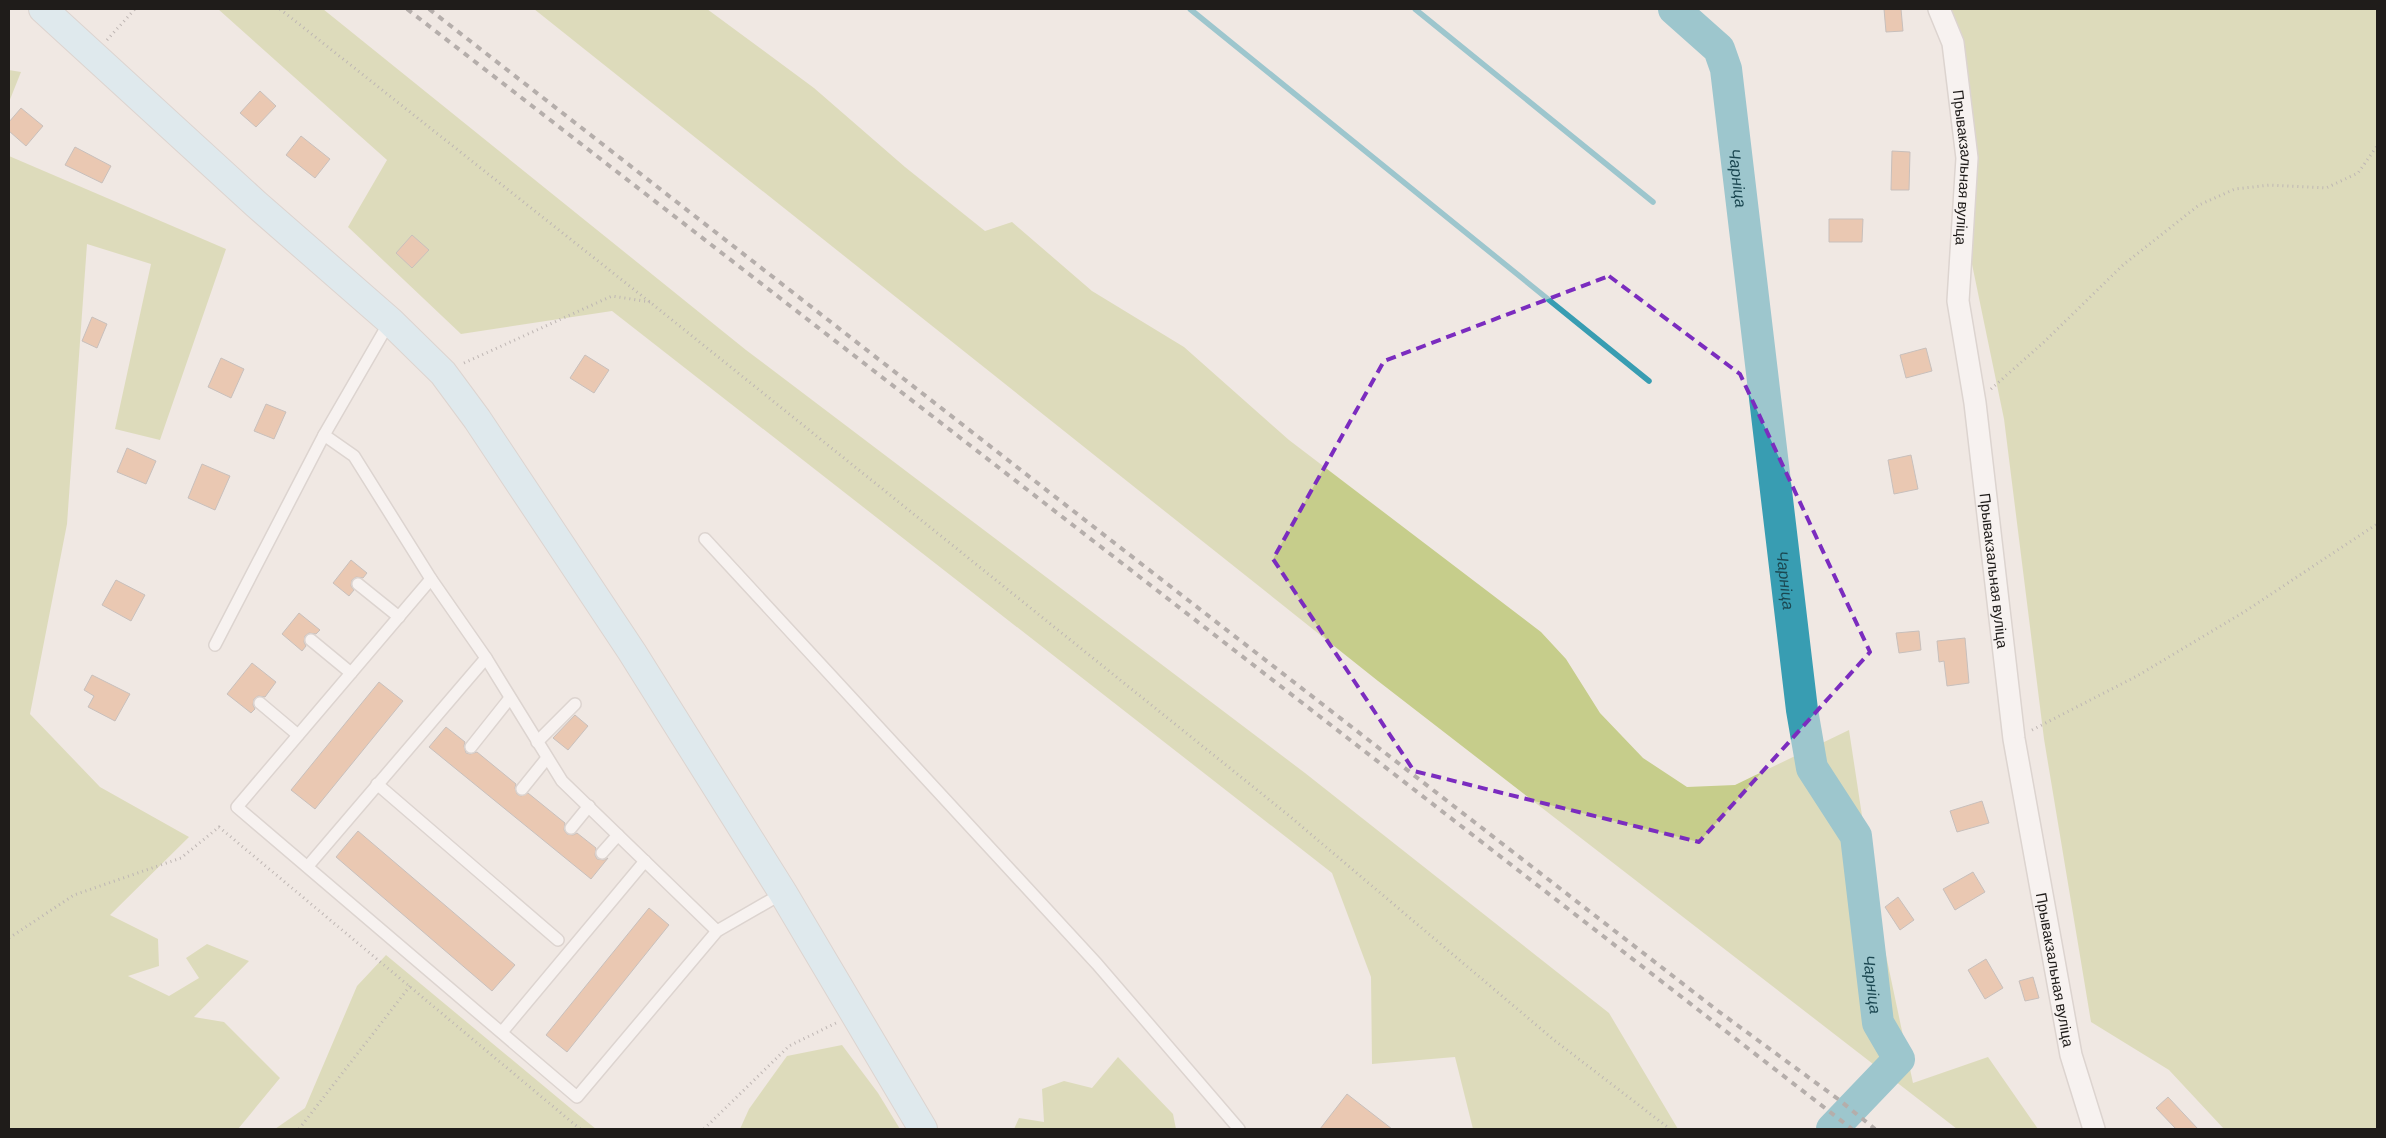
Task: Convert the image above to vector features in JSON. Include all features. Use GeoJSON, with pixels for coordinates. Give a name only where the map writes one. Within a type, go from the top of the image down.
{"type":"FeatureCollection","features":[{"type":"Feature","properties":{"kind":"street"},"geometry":{"type":"LineString","coordinates":[[43,9],[256,204],[390,320],[443,373],[477,419],[632,652],[783,892],[923,1129]]}},
{"type":"Feature","properties":{"kind":"street","name":"Прывакзальная вуліца"},"geometry":{"type":"LineString","coordinates":[[1939,9],[1953,43],[1967,158],[1958,301],[1975,403],[2014,739],[2071,1055],[2094,1129]]}},
{"type":"Feature","properties":{"kind":"lane"},"geometry":{"type":"LineString","coordinates":[[215,645],[324,435],[390,320]]}},
{"type":"Feature","properties":{"kind":"lane"},"geometry":{"type":"LineString","coordinates":[[324,435],[354,456],[431,579],[486,658],[562,781],[717,931]]}},
{"type":"Feature","properties":{"kind":"lane"},"geometry":{"type":"LineString","coordinates":[[705,539],[1096,964],[1239,1129]]}},
{"type":"Feature","properties":{"kind":"lane"},"geometry":{"type":"LineString","coordinates":[[431,579],[237,807],[577,1097],[717,931],[783,892]]}},
{"type":"Feature","properties":{"kind":"lane"},"geometry":{"type":"LineString","coordinates":[[358,584],[399,617]]}},
{"type":"Feature","properties":{"kind":"lane"},"geometry":{"type":"LineString","coordinates":[[311,640],[351,673]]}},
{"type":"Feature","properties":{"kind":"lane"},"geometry":{"type":"LineString","coordinates":[[308,866],[486,658]]}},
{"type":"Feature","properties":{"kind":"lane"},"geometry":{"type":"LineString","coordinates":[[471,747],[510,698]]}},
{"type":"Feature","properties":{"kind":"lane"},"geometry":{"type":"LineString","coordinates":[[260,703],[298,735]]}},
{"type":"Feature","properties":{"kind":"lane"},"geometry":{"type":"LineString","coordinates":[[537,742],[575,704]]}},
{"type":"Feature","properties":{"kind":"lane"},"geometry":{"type":"LineString","coordinates":[[522,789],[548,758]]}},
{"type":"Feature","properties":{"kind":"lane"},"geometry":{"type":"LineString","coordinates":[[377,784],[558,940]]}},
{"type":"Feature","properties":{"kind":"lane"},"geometry":{"type":"LineString","coordinates":[[571,828],[589,806]]}},
{"type":"Feature","properties":{"kind":"lane"},"geometry":{"type":"LineString","coordinates":[[602,853],[618,834]]}},
{"type":"Feature","properties":{"kind":"lane"},"geometry":{"type":"LineString","coordinates":[[502,1032],[645,861]]}},
{"type":"Feature","properties":{"kind":"path"},"geometry":{"type":"LineString","coordinates":[[94,54],[135,9]]}},
{"type":"Feature","properties":{"kind":"path"},"geometry":{"type":"LineString","coordinates":[[280,9],[651,302],[682,329],[1287,814],[1554,1040],[1670,1129]]}},
{"type":"Feature","properties":{"kind":"path"},"geometry":{"type":"LineString","coordinates":[[1975,403],[2044,342],[2124,265],[2199,205],[2235,189],[2270,185],[2326,188],[2358,173],[2377,146]]}},
{"type":"Feature","properties":{"kind":"path"},"geometry":{"type":"LineString","coordinates":[[443,373],[612,296],[651,302]]}},
{"type":"Feature","properties":{"kind":"path"},"geometry":{"type":"LineString","coordinates":[[2014,739],[2136,676],[2244,612],[2377,524]]}},
{"type":"Feature","properties":{"kind":"path"},"geometry":{"type":"LineString","coordinates":[[9,938],[74,895],[181,858],[219,826],[580,1129]]}},
{"type":"Feature","properties":{"kind":"path"},"geometry":{"type":"LineString","coordinates":[[299,1129],[410,986]]}},
{"type":"Feature","properties":{"kind":"path"},"geometry":{"type":"LineString","coordinates":[[704,1129],[789,1046],[828,1028],[854,1013]]}},
{"type":"Feature","properties":{"kind":"highlighted area"},"geometry":{"type":"Polygon","coordinates":[[[1609,276],[1740,374],[1870,652],[1699,842],[1414,771],[1273,559],[1384,361],[1609,276]]]}},
{"type":"Feature","properties":{"kind":"green space"},"geometry":{"type":"Polygon","coordinates":[[[218,9],[323,9],[746,350],[1305,773],[1609,1013],[1678,1129],[1473,1129],[1455,1057],[1372,1064],[1371,977],[1332,873],[612,311],[461,334],[348,227],[387,160],[218,9]]]}},
{"type":"Feature","properties":{"kind":"green space"},"geometry":{"type":"Polygon","coordinates":[[[534,9],[707,9],[814,88],[905,167],[985,231],[1012,222],[1092,291],[1184,347],[1289,440],[1541,632],[1566,659],[1600,713],[1643,758],[1687,787],[1735,785],[1849,730],[1876,908],[1913,1083],[1988,1057],[2038,1129],[1957,1129],[1378,681],[534,9]]]}},
{"type":"Feature","properties":{"kind":"green space"},"geometry":{"type":"Polygon","coordinates":[[[1945,9],[2377,9],[2377,1129],[2224,1129],[2169,1070],[2091,1022],[2044,739],[2004,419],[1967,240],[1945,9]]]}},
{"type":"Feature","properties":{"kind":"green space"},"geometry":{"type":"Polygon","coordinates":[[[9,70],[21,72],[9,102],[9,70]]]}},
{"type":"Feature","properties":{"kind":"green space"},"geometry":{"type":"Polygon","coordinates":[[[9,156],[226,249],[160,440],[115,429],[151,264],[87,244],[67,524],[30,714],[100,787],[189,837],[110,915],[158,939],[159,966],[128,976],[169,996],[199,978],[186,958],[207,944],[249,961],[194,1017],[224,1022],[280,1078],[238,1129],[9,1129],[9,156]]]}},
{"type":"Feature","properties":{"kind":"green space"},"geometry":{"type":"Polygon","coordinates":[[[386,955],[596,1129],[275,1129],[305,1108],[357,986],[386,955]]]}},
{"type":"Feature","properties":{"kind":"green space"},"geometry":{"type":"Polygon","coordinates":[[[842,1045],[878,1093],[900,1129],[740,1129],[749,1109],[787,1056],[842,1045]]]}},
{"type":"Feature","properties":{"kind":"green space"},"geometry":{"type":"Polygon","coordinates":[[[1118,1057],[1173,1114],[1176,1129],[1014,1129],[1019,1118],[1044,1122],[1042,1089],[1064,1081],[1092,1088],[1118,1057]]]}},
{"type":"Feature","properties":{"kind":"building"},"geometry":{"type":"Polygon","coordinates":[[[1884,9],[1901,9],[1903,31],[1886,32],[1884,9]]]}},
{"type":"Feature","properties":{"kind":"building"},"geometry":{"type":"Polygon","coordinates":[[[260,91],[276,106],[256,127],[240,113],[260,91]]]}},
{"type":"Feature","properties":{"kind":"building"},"geometry":{"type":"Polygon","coordinates":[[[21,108],[43,126],[26,146],[9,131],[9,122],[21,108]]]}},
{"type":"Feature","properties":{"kind":"building"},"geometry":{"type":"Polygon","coordinates":[[[301,136],[330,159],[315,178],[286,155],[301,136]]]}},
{"type":"Feature","properties":{"kind":"building"},"geometry":{"type":"Polygon","coordinates":[[[75,147],[111,166],[102,183],[65,165],[75,147]]]}},
{"type":"Feature","properties":{"kind":"building"},"geometry":{"type":"Polygon","coordinates":[[[1892,151],[1910,152],[1909,190],[1891,190],[1892,151]]]}},
{"type":"Feature","properties":{"kind":"building"},"geometry":{"type":"Polygon","coordinates":[[[1829,219],[1863,219],[1862,242],[1829,242],[1829,219]]]}},
{"type":"Feature","properties":{"kind":"building"},"geometry":{"type":"Polygon","coordinates":[[[412,235],[429,250],[412,268],[396,253],[412,235]]]}},
{"type":"Feature","properties":{"kind":"building"},"geometry":{"type":"Polygon","coordinates":[[[92,317],[107,324],[97,348],[82,341],[92,317]]]}},
{"type":"Feature","properties":{"kind":"building"},"geometry":{"type":"Polygon","coordinates":[[[1926,348],[1932,371],[1906,378],[1900,355],[1926,348]]]}},
{"type":"Feature","properties":{"kind":"building"},"geometry":{"type":"Polygon","coordinates":[[[585,355],[609,370],[594,393],[570,378],[585,355]]]}},
{"type":"Feature","properties":{"kind":"building"},"geometry":{"type":"Polygon","coordinates":[[[221,358],[244,369],[231,398],[208,387],[221,358]]]}},
{"type":"Feature","properties":{"kind":"building"},"geometry":{"type":"Polygon","coordinates":[[[266,404],[286,412],[274,439],[254,431],[266,404]]]}},
{"type":"Feature","properties":{"kind":"building"},"geometry":{"type":"Polygon","coordinates":[[[127,448],[156,461],[146,484],[117,472],[127,448]]]}},
{"type":"Feature","properties":{"kind":"building"},"geometry":{"type":"Polygon","coordinates":[[[1911,455],[1918,489],[1894,494],[1888,460],[1911,455]]]}},
{"type":"Feature","properties":{"kind":"building"},"geometry":{"type":"Polygon","coordinates":[[[202,464],[230,476],[215,510],[188,498],[202,464]]]}},
{"type":"Feature","properties":{"kind":"building"},"geometry":{"type":"Polygon","coordinates":[[[351,560],[367,573],[363,578],[356,577],[352,580],[351,586],[354,590],[349,596],[333,583],[351,560]]]}},
{"type":"Feature","properties":{"kind":"building"},"geometry":{"type":"Polygon","coordinates":[[[116,580],[145,595],[131,621],[102,605],[116,580]]]}},
{"type":"Feature","properties":{"kind":"building"},"geometry":{"type":"Polygon","coordinates":[[[299,613],[320,630],[316,634],[309,633],[305,636],[304,642],[306,646],[302,651],[282,634],[299,613]]]}},
{"type":"Feature","properties":{"kind":"building"},"geometry":{"type":"Polygon","coordinates":[[[1919,631],[1921,650],[1899,653],[1896,633],[1919,631]]]}},
{"type":"Feature","properties":{"kind":"building"},"geometry":{"type":"Polygon","coordinates":[[[1965,638],[1969,683],[1947,686],[1944,661],[1939,662],[1937,641],[1965,638]]]}},
{"type":"Feature","properties":{"kind":"building"},"geometry":{"type":"Polygon","coordinates":[[[252,663],[276,682],[265,697],[258,696],[254,699],[253,705],[255,709],[251,713],[227,694],[252,663]]]}},
{"type":"Feature","properties":{"kind":"building"},"geometry":{"type":"Polygon","coordinates":[[[92,675],[130,694],[115,721],[88,707],[94,696],[84,690],[92,675]]]}},
{"type":"Feature","properties":{"kind":"building"},"geometry":{"type":"Polygon","coordinates":[[[379,682],[403,701],[315,809],[291,790],[379,682]]]}},
{"type":"Feature","properties":{"kind":"building"},"geometry":{"type":"Polygon","coordinates":[[[575,715],[588,726],[568,750],[553,738],[575,715]]]}},
{"type":"Feature","properties":{"kind":"building"},"geometry":{"type":"Polygon","coordinates":[[[446,727],[465,742],[466,753],[477,752],[516,784],[517,794],[521,796],[528,793],[565,823],[564,830],[567,834],[573,835],[577,833],[596,848],[595,855],[597,859],[604,860],[608,858],[591,879],[429,747],[446,727]]]}},
{"type":"Feature","properties":{"kind":"building"},"geometry":{"type":"Polygon","coordinates":[[[1982,801],[1989,823],[1957,832],[1950,811],[1982,801]]]}},
{"type":"Feature","properties":{"kind":"building"},"geometry":{"type":"Polygon","coordinates":[[[358,831],[515,965],[492,991],[336,857],[358,831]]]}},
{"type":"Feature","properties":{"kind":"building"},"geometry":{"type":"Polygon","coordinates":[[[1973,872],[1985,892],[1955,910],[1943,889],[1973,872]]]}},
{"type":"Feature","properties":{"kind":"building"},"geometry":{"type":"Polygon","coordinates":[[[1898,897],[1914,920],[1900,930],[1885,907],[1898,897]]]}},
{"type":"Feature","properties":{"kind":"building"},"geometry":{"type":"Polygon","coordinates":[[[649,908],[669,925],[567,1052],[546,1035],[649,908]]]}},
{"type":"Feature","properties":{"kind":"building"},"geometry":{"type":"Polygon","coordinates":[[[1986,959],[2003,988],[1985,999],[1968,970],[1986,959]]]}},
{"type":"Feature","properties":{"kind":"building"},"geometry":{"type":"Polygon","coordinates":[[[2033,977],[2039,998],[2025,1001],[2019,981],[2033,977]]]}},
{"type":"Feature","properties":{"kind":"building"},"geometry":{"type":"Polygon","coordinates":[[[1347,1094],[1392,1129],[1320,1129],[1347,1094]]]}},
{"type":"Feature","properties":{"kind":"building"},"geometry":{"type":"Polygon","coordinates":[[[2168,1097],[2198,1129],[2176,1129],[2156,1108],[2168,1097]]]}},
{"type":"Feature","properties":{"kind":"waterway"},"geometry":{"type":"LineString","coordinates":[[1190,9],[1649,381]]}},
{"type":"Feature","properties":{"kind":"waterway"},"geometry":{"type":"LineString","coordinates":[[1415,9],[1653,202]]}},
{"type":"Feature","properties":{"kind":"waterway","name":"Чарніца"},"geometry":{"type":"LineString","coordinates":[[1674,9],[1719,49],[1726,69],[1802,710],[1812,768],[1856,836],[1878,1023],[1899,1059],[1832,1129]]}},
{"type":"Feature","properties":{"kind":"railway"},"geometry":{"type":"LineString","coordinates":[[407,9],[1852,1129]]}},
{"type":"Feature","properties":{"kind":"railway"},"geometry":{"type":"LineString","coordinates":[[429,9],[1718,1011],[1838,1099],[1875,1129]]}}]}
